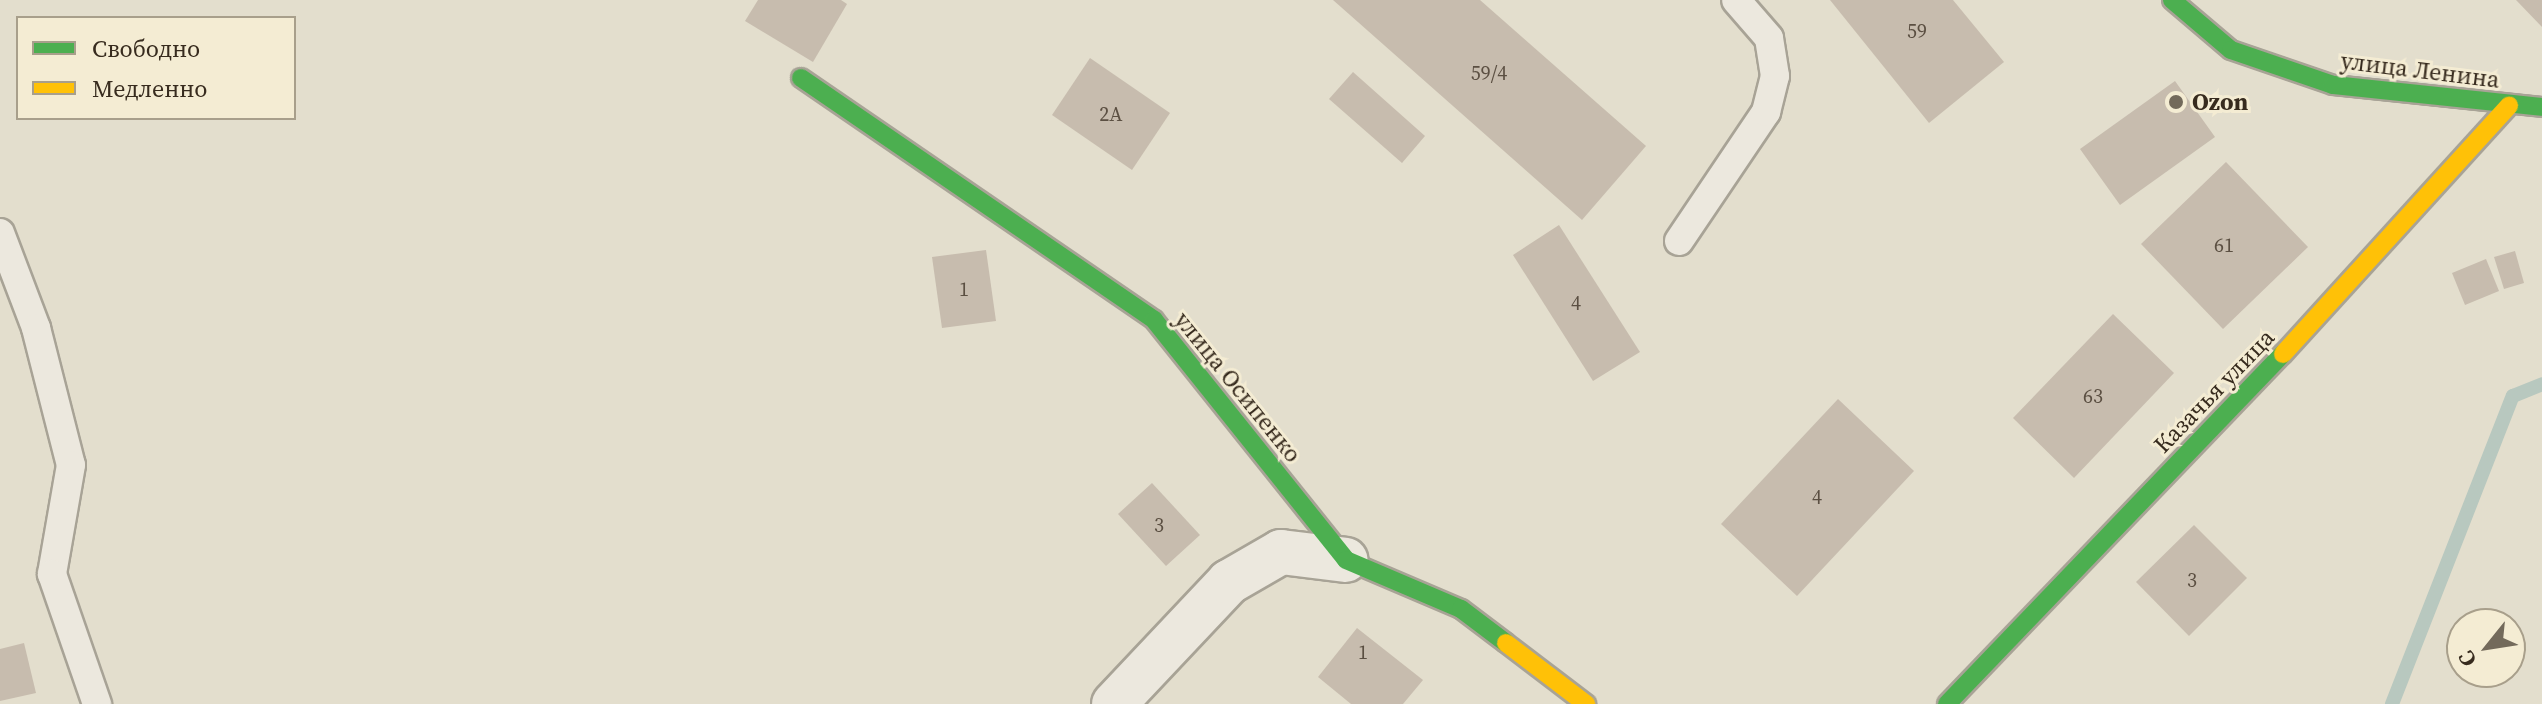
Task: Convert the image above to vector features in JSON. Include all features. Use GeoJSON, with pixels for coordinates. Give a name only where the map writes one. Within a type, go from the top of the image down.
{"type":"FeatureCollection","features":[{"type":"Feature","properties":{"kind":"street","name":"улица Ленина"},"geometry":{"type":"LineString","coordinates":[[2172,0],[2231,50],[2333,85],[2509,106],[2542,107]]}},
{"type":"Feature","properties":{"kind":"street","name":"улица Осипенко"},"geometry":{"type":"LineString","coordinates":[[801,78],[1154,320],[1346,560],[1461,609],[1586,704]]}},
{"type":"Feature","properties":{"kind":"street","name":"Казачья улица"},"geometry":{"type":"LineString","coordinates":[[1947,704],[2346,288],[2509,106]]}},
{"type":"Feature","properties":{"kind":"street"},"geometry":{"type":"LineString","coordinates":[[1114,704],[1229,582],[1281,552],[1346,560]]}},
{"type":"Feature","properties":{"kind":"lane"},"geometry":{"type":"LineString","coordinates":[[1679,241],[1766,112],[1775,76],[1769,38],[1736,0]]}},
{"type":"Feature","properties":{"kind":"lane"},"geometry":{"type":"LineString","coordinates":[[0,233],[36,328],[71,465],[52,574],[97,704]]}},
{"type":"Feature","properties":{"kind":"building"},"geometry":{"type":"Polygon","coordinates":[[[758,0],[841,0],[847,4],[813,62],[745,21],[758,0]]]}},
{"type":"Feature","properties":{"kind":"building"},"geometry":{"type":"Polygon","coordinates":[[[1333,0],[1480,0],[1646,146],[1582,220],[1333,0]]]}},
{"type":"Feature","properties":{"kind":"building"},"geometry":{"type":"Polygon","coordinates":[[[1830,0],[1953,0],[2004,62],[1929,123],[1830,0]]]}},
{"type":"Feature","properties":{"kind":"building"},"geometry":{"type":"Polygon","coordinates":[[[2516,0],[2542,0],[2542,27],[2516,0]]]}},
{"type":"Feature","properties":{"kind":"building"},"geometry":{"type":"Polygon","coordinates":[[[1090,58],[1170,113],[1132,170],[1052,115],[1090,58]]]}},
{"type":"Feature","properties":{"kind":"building"},"geometry":{"type":"Polygon","coordinates":[[[1353,72],[1425,136],[1402,163],[1329,99],[1353,72]]]}},
{"type":"Feature","properties":{"kind":"building"},"geometry":{"type":"Polygon","coordinates":[[[2175,81],[2215,137],[2120,205],[2080,149],[2175,81]]]}},
{"type":"Feature","properties":{"kind":"building"},"geometry":{"type":"Polygon","coordinates":[[[2226,162],[2308,247],[2223,329],[2141,244],[2226,162]]]}},
{"type":"Feature","properties":{"kind":"building"},"geometry":{"type":"Polygon","coordinates":[[[1559,225],[1640,352],[1593,381],[1513,255],[1559,225]]]}},
{"type":"Feature","properties":{"kind":"building"},"geometry":{"type":"Polygon","coordinates":[[[986,250],[996,321],[942,328],[932,257],[986,250]]]}},
{"type":"Feature","properties":{"kind":"building"},"geometry":{"type":"Polygon","coordinates":[[[2515,251],[2524,283],[2504,289],[2494,257],[2515,251]]]}},
{"type":"Feature","properties":{"kind":"building"},"geometry":{"type":"Polygon","coordinates":[[[2486,259],[2499,291],[2465,305],[2452,273],[2486,259]]]}},
{"type":"Feature","properties":{"kind":"building"},"geometry":{"type":"Polygon","coordinates":[[[2113,314],[2174,373],[2074,478],[2013,418],[2113,314]]]}},
{"type":"Feature","properties":{"kind":"building"},"geometry":{"type":"Polygon","coordinates":[[[1838,399],[1914,471],[1797,596],[1721,524],[1838,399]]]}},
{"type":"Feature","properties":{"kind":"building"},"geometry":{"type":"Polygon","coordinates":[[[1152,483],[1200,535],[1166,566],[1118,514],[1152,483]]]}},
{"type":"Feature","properties":{"kind":"building"},"geometry":{"type":"Polygon","coordinates":[[[2194,525],[2247,578],[2189,636],[2136,582],[2194,525]]]}},
{"type":"Feature","properties":{"kind":"building"},"geometry":{"type":"Polygon","coordinates":[[[1357,628],[1423,680],[1403,704],[1351,704],[1318,677],[1357,628]]]}},
{"type":"Feature","properties":{"kind":"building"},"geometry":{"type":"Polygon","coordinates":[[[24,643],[36,693],[0,701],[0,649],[24,643]]]}},
{"type":"Feature","properties":{"kind":"waterway"},"geometry":{"type":"LineString","coordinates":[[2392,704],[2513,396],[2542,384]]}},
{"type":"Feature","properties":{"kind":"traffic: fast"},"geometry":{"type":"LineString","coordinates":[[2172,0],[2231,50],[2333,85],[2542,107]]}},
{"type":"Feature","properties":{"kind":"traffic: fast"},"geometry":{"type":"LineString","coordinates":[[801,78],[1154,320],[1346,560],[1461,609],[1506,643]]}},
{"type":"Feature","properties":{"kind":"traffic: fast"},"geometry":{"type":"LineString","coordinates":[[1947,704],[2283,354]]}},
{"type":"Feature","properties":{"kind":"traffic: slow"},"geometry":{"type":"LineString","coordinates":[[2283,354],[2509,106]]}},
{"type":"Feature","properties":{"kind":"traffic: slow"},"geometry":{"type":"LineString","coordinates":[[1506,643],[1586,704]]}},
{"type":"Feature","properties":{"kind":"place","name":"Ozon"},"geometry":{"type":"Point","coordinates":[2176,102]}}]}
